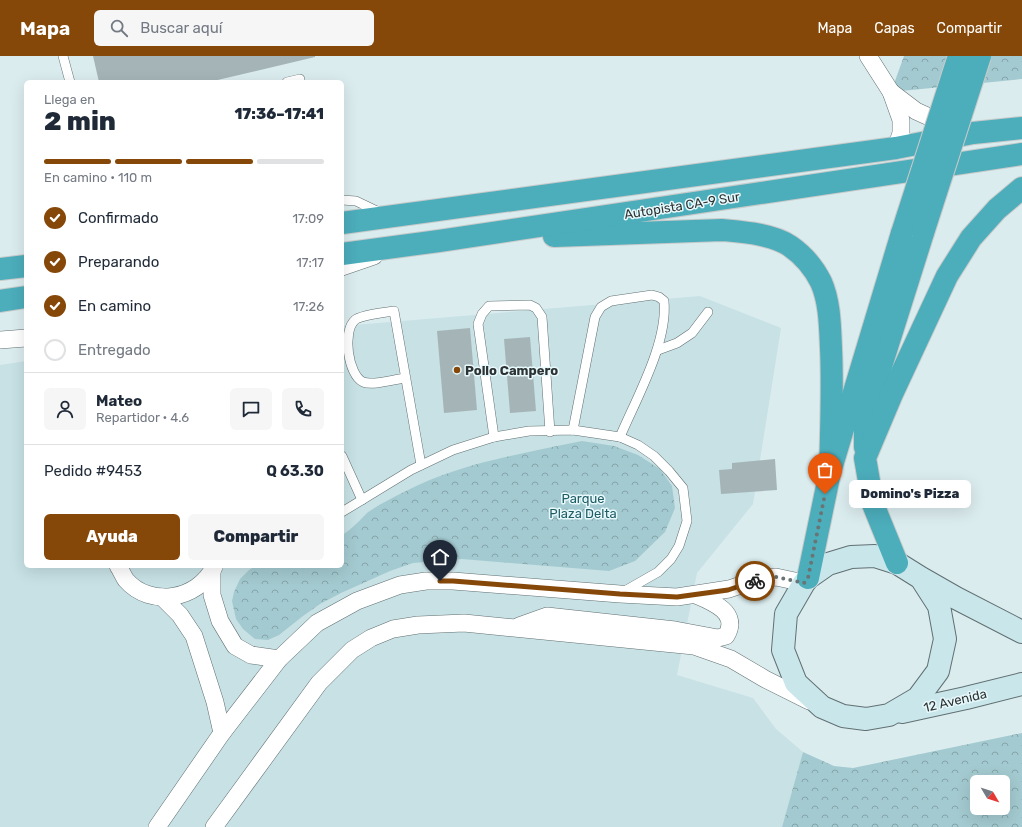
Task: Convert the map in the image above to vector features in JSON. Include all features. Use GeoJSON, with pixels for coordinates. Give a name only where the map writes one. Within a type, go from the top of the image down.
{"type":"FeatureCollection","features":[{"type":"Feature","properties":{"kind":"highway"},"geometry":{"type":"LineString","coordinates":[[897,563],[872,504],[857,414],[902,234],[959,56]]}},
{"type":"Feature","properties":{"kind":"highway"},"geometry":{"type":"LineString","coordinates":[[830,472],[857,414],[980,56]]}},
{"type":"Feature","properties":{"kind":"highway","name":"Autopista CA-9 Sur"},"geometry":{"type":"LineString","coordinates":[[344,223],[896,148],[973,133],[1022,128]]}},
{"type":"Feature","properties":{"kind":"highway","name":"Autopista CA-9 Sur"},"geometry":{"type":"LineString","coordinates":[[344,254],[439,241],[1022,154]]}},
{"type":"Feature","properties":{"kind":"highway"},"geometry":{"type":"LineString","coordinates":[[865,458],[892,394],[947,276],[970,238],[997,209],[1022,188]]}},
{"type":"Feature","properties":{"kind":"highway"},"geometry":{"type":"LineString","coordinates":[[439,241],[722,230],[746,232],[773,239],[788,245],[802,255],[821,283],[828,306],[833,387],[830,472],[806,580]]}},
{"type":"Feature","properties":{"kind":"highway"},"geometry":{"type":"LineString","coordinates":[[0,269],[24,266]]}},
{"type":"Feature","properties":{"kind":"highway"},"geometry":{"type":"LineString","coordinates":[[0,301],[24,298]]}},
{"type":"Feature","properties":{"kind":"main road"},"geometry":{"type":"LineString","coordinates":[[806,580],[828,564],[850,557],[875,556],[897,563],[921,578],[1022,632]]}},
{"type":"Feature","properties":{"kind":"main road"},"geometry":{"type":"LineString","coordinates":[[889,715],[918,698],[938,671],[946,639],[939,606],[921,578]]}},
{"type":"Feature","properties":{"kind":"main road","name":"12 Avenida"},"geometry":{"type":"LineString","coordinates":[[806,580],[786,614],[783,650],[796,683],[822,707],[843,716],[866,719],[966,698],[1022,684]]}},
{"type":"Feature","properties":{"kind":"street"},"geometry":{"type":"LineString","coordinates":[[868,56],[891,92],[901,120],[901,133],[896,148]]}},
{"type":"Feature","properties":{"kind":"street"},"geometry":{"type":"LineString","coordinates":[[891,92],[916,111],[943,125],[973,133]]}},
{"type":"Feature","properties":{"kind":"street"},"geometry":{"type":"LineString","coordinates":[[344,266],[402,246]]}},
{"type":"Feature","properties":{"kind":"street"},"geometry":{"type":"LineString","coordinates":[[0,340],[24,338]]}},
{"type":"Feature","properties":{"kind":"street"},"geometry":{"type":"LineString","coordinates":[[119,568],[127,580],[143,592],[162,597],[177,596],[191,591],[203,582],[213,568]]}},
{"type":"Feature","properties":{"kind":"street"},"geometry":{"type":"LineString","coordinates":[[213,568],[212,595],[220,621],[235,646],[251,655],[279,659]]}},
{"type":"Feature","properties":{"kind":"street"},"geometry":{"type":"LineString","coordinates":[[158,826],[222,733],[279,659],[317,623],[356,601],[400,585],[426,582],[453,581],[677,597],[728,590],[759,579],[776,577],[806,580]]}},
{"type":"Feature","properties":{"kind":"street"},"geometry":{"type":"LineString","coordinates":[[513,628],[547,616],[675,630],[718,638],[726,636],[730,629],[730,619],[720,607],[696,595]]}},
{"type":"Feature","properties":{"kind":"street"},"geometry":{"type":"LineString","coordinates":[[162,597],[180,615],[194,636],[215,702],[222,733]]}},
{"type":"Feature","properties":{"kind":"street"},"geometry":{"type":"LineString","coordinates":[[214,827],[319,683],[352,650],[371,638],[393,629],[418,625],[464,623],[694,646],[731,659],[760,676],[822,707]]}},
{"type":"Feature","properties":{"kind":"lane"},"geometry":{"type":"LineString","coordinates":[[63,56],[69,80]]}},
{"type":"Feature","properties":{"kind":"lane"},"geometry":{"type":"LineString","coordinates":[[296,80],[300,79]]}},
{"type":"Feature","properties":{"kind":"lane"},"geometry":{"type":"LineString","coordinates":[[344,200],[356,201],[388,217]]}},
{"type":"Feature","properties":{"kind":"lane"},"geometry":{"type":"LineString","coordinates":[[573,430],[595,316],[601,307],[611,301],[652,295],[659,297],[664,301],[665,310],[658,350],[620,437]]}},
{"type":"Feature","properties":{"kind":"lane"},"geometry":{"type":"LineString","coordinates":[[494,437],[478,324],[482,314],[489,306],[530,305],[536,308],[542,318],[550,432]]}},
{"type":"Feature","properties":{"kind":"lane"},"geometry":{"type":"LineString","coordinates":[[406,378],[374,383],[363,382],[354,375],[349,352],[348,333],[350,326],[356,319],[394,310],[406,378],[421,465]]}},
{"type":"Feature","properties":{"kind":"lane"},"geometry":{"type":"LineString","coordinates":[[658,350],[676,343],[692,333],[708,312]]}},
{"type":"Feature","properties":{"kind":"lane"},"geometry":{"type":"LineString","coordinates":[[344,511],[421,465],[453,450],[494,437],[529,432],[573,430],[620,437],[638,445],[654,456],[669,470],[683,488],[687,520],[679,546],[671,559],[658,572],[620,594]]}},
{"type":"Feature","properties":{"kind":"lane"},"geometry":{"type":"LineString","coordinates":[[344,460],[362,500]]}},
{"type":"Feature","properties":{"kind":"shaded area"},"geometry":{"type":"Polygon","coordinates":[[[700,296],[781,328],[753,504],[697,573],[677,675],[753,698],[776,729],[803,752],[782,827],[0,827],[0,365],[24,361],[24,568],[344,568],[344,326],[700,296]]]}},
{"type":"Feature","properties":{"kind":"green space"},"geometry":{"type":"Polygon","coordinates":[[[904,56],[1022,56],[1022,79],[891,92],[904,56]]]}},
{"type":"Feature","properties":{"kind":"green space","name":"Parque Plaza Delta"},"geometry":{"type":"Polygon","coordinates":[[[582,441],[614,446],[638,455],[660,469],[672,486],[675,508],[665,532],[635,561],[609,571],[462,559],[413,563],[390,571],[320,604],[279,635],[268,640],[255,639],[243,629],[236,619],[232,601],[234,592],[240,579],[252,568],[344,568],[344,534],[376,507],[425,482],[491,460],[582,441]]]}},
{"type":"Feature","properties":{"kind":"green space"},"geometry":{"type":"Polygon","coordinates":[[[1022,733],[1022,827],[782,827],[803,752],[834,766],[853,768],[1022,733]]]}},
{"type":"Feature","properties":{"kind":"building"},"geometry":{"type":"Polygon","coordinates":[[[93,56],[315,56],[217,80],[99,80],[93,56]]]}},
{"type":"Feature","properties":{"kind":"building","name":"Pollo Campero"},"geometry":{"type":"Polygon","coordinates":[[[470,328],[477,410],[444,413],[437,331],[470,328]]]}},
{"type":"Feature","properties":{"kind":"building"},"geometry":{"type":"Polygon","coordinates":[[[530,337],[536,411],[510,413],[504,339],[530,337]]]}},
{"type":"Feature","properties":{"kind":"building"},"geometry":{"type":"Polygon","coordinates":[[[775,459],[777,490],[721,494],[719,470],[732,469],[732,463],[775,459]]]}},
{"type":"Feature","properties":{"kind":"way so far"},"geometry":{"type":"LineString","coordinates":[[755,581],[759,579],[776,577],[804,583],[808,578],[825,494]]}},
{"type":"Feature","properties":{"kind":"place","name":"Pollo Campero"},"geometry":{"type":"Point","coordinates":[457,370]}},
{"type":"Feature","properties":{"kind":"place","name":"Domino's Pizza"},"geometry":{"type":"Point","coordinates":[825,494]}},
{"type":"Feature","properties":{"kind":"route"},"geometry":{"type":"LineString","coordinates":[[440,581],[677,597],[728,590],[755,581]]}}]}
